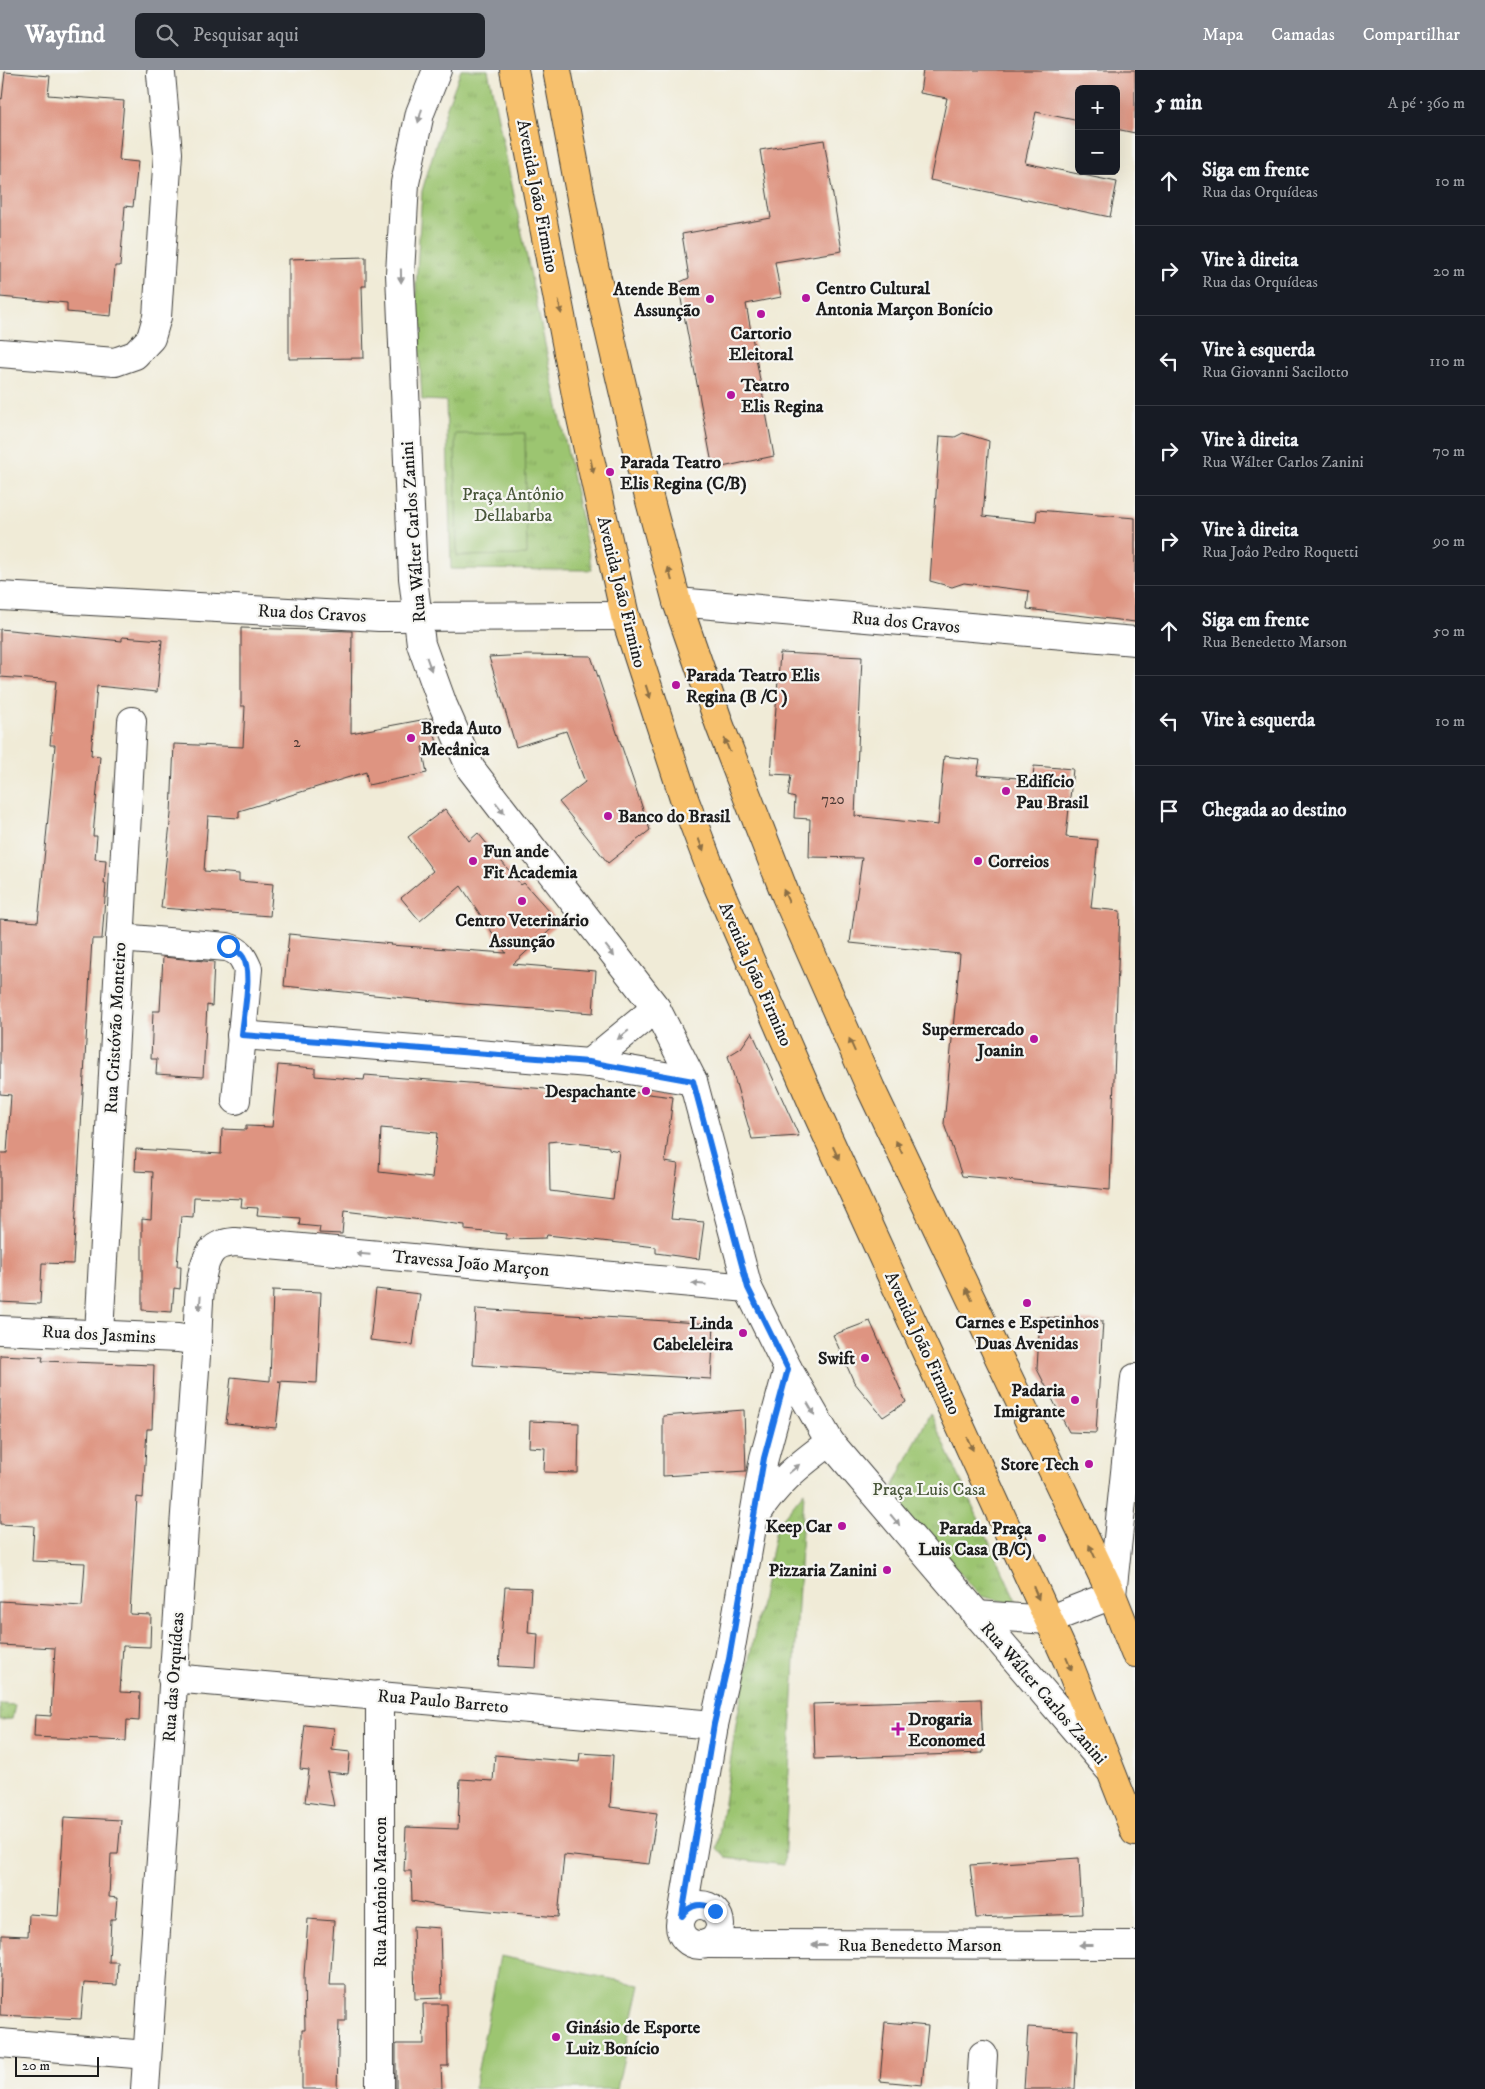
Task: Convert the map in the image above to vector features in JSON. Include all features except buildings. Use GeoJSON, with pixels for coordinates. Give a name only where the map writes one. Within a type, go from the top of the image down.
{"type":"FeatureCollection","features":[{"type":"Feature","properties":{"kind":"main road","name":"Avenida João Firmino"},"geometry":{"type":"LineString","coordinates":[[514,70],[577,400],[625,616],[685,801],[713,875],[816,1109],[1068,1662],[1135,1832]]}},
{"type":"Feature","properties":{"kind":"main road"},"geometry":{"type":"LineString","coordinates":[[557,70],[592,257],[642,471],[677,602],[720,726],[786,896],[871,1089],[1112,1596],[1135,1654]]}},
{"type":"Feature","properties":{"kind":"street","name":"Rua Wálter Carlos Zanini"},"geometry":{"type":"LineString","coordinates":[[437,70],[420,113],[405,183],[400,274],[413,578],[421,644],[470,769],[656,1008],[693,1081],[748,1288],[788,1369],[830,1442],[976,1616],[1111,1771]]}},
{"type":"Feature","properties":{"kind":"street"},"geometry":{"type":"LineString","coordinates":[[0,353],[115,362],[135,355],[151,338],[157,316],[168,153],[161,74]]}},
{"type":"Feature","properties":{"kind":"street","name":"Rua dos Cravos"},"geometry":{"type":"LineString","coordinates":[[0,596],[379,617],[625,616]]}},
{"type":"Feature","properties":{"kind":"street","name":"Rua dos Cravos"},"geometry":{"type":"LineString","coordinates":[[677,602],[1135,642]]}},
{"type":"Feature","properties":{"kind":"street","name":"Rua Cristóvão Monteiro"},"geometry":{"type":"LineString","coordinates":[[99,1334],[132,722]]}},
{"type":"Feature","properties":{"kind":"street"},"geometry":{"type":"LineString","coordinates":[[120,938],[228,946],[244,957],[248,969],[236,1100]]}},
{"type":"Feature","properties":{"kind":"street"},"geometry":{"type":"LineString","coordinates":[[589,1062],[656,1008]]}},
{"type":"Feature","properties":{"kind":"street"},"geometry":{"type":"LineString","coordinates":[[242,1035],[589,1062],[693,1081]]}},
{"type":"Feature","properties":{"kind":"street","name":"Travessa João Marçon"},"geometry":{"type":"LineString","coordinates":[[204,1265],[212,1250],[222,1243],[235,1242],[748,1288]]}},
{"type":"Feature","properties":{"kind":"street","name":"Rua das Orquídeas"},"geometry":{"type":"LineString","coordinates":[[145,2089],[172,1678],[204,1265]]}},
{"type":"Feature","properties":{"kind":"street","name":"Rua dos Jasmins"},"geometry":{"type":"LineString","coordinates":[[0,1330],[99,1334],[197,1341]]}},
{"type":"Feature","properties":{"kind":"street"},"geometry":{"type":"LineString","coordinates":[[714,1724],[729,1659],[764,1458],[788,1369]]}},
{"type":"Feature","properties":{"kind":"street"},"geometry":{"type":"LineString","coordinates":[[1048,1620],[1112,1596],[1135,1378]]}},
{"type":"Feature","properties":{"kind":"street"},"geometry":{"type":"LineString","coordinates":[[753,1521],[769,1495],[792,1470],[830,1442]]}},
{"type":"Feature","properties":{"kind":"street","name":"Rua Wálter Carlos Zanini"},"geometry":{"type":"LineString","coordinates":[[976,1616],[1048,1620]]}},
{"type":"Feature","properties":{"kind":"street","name":"Rua Paulo Barreto"},"geometry":{"type":"LineString","coordinates":[[172,1678],[714,1724]]}},
{"type":"Feature","properties":{"kind":"street","name":"Rua Antônio Marcon"},"geometry":{"type":"LineString","coordinates":[[380,1695],[380,2089]]}},
{"type":"Feature","properties":{"kind":"street","name":"Rua Benedetto Marson"},"geometry":{"type":"LineString","coordinates":[[714,1724],[680,1928],[682,1935],[692,1944],[1135,1945]]}},
{"type":"Feature","properties":{"kind":"street"},"geometry":{"type":"LineString","coordinates":[[0,2044],[147,2055]]}},
{"type":"Feature","properties":{"kind":"street"},"geometry":{"type":"LineString","coordinates":[[981,2089],[983,2055]]}},
{"type":"Feature","properties":{"kind":"green space","name":"Praça Antônio Dellabarba"},"geometry":{"type":"Polygon","coordinates":[[[461,70],[488,70],[592,570],[451,569],[446,401],[422,400],[416,286],[422,191],[447,107],[461,70]]]}},
{"type":"Feature","properties":{"kind":"green space"},"geometry":{"type":"Polygon","coordinates":[[[525,433],[527,555],[457,556],[455,434],[525,433]]]}},
{"type":"Feature","properties":{"kind":"green space","name":"Praça Luis Casa"},"geometry":{"type":"Polygon","coordinates":[[[930,1413],[1018,1605],[981,1596],[889,1495],[930,1413]]]}},
{"type":"Feature","properties":{"kind":"green space"},"geometry":{"type":"Polygon","coordinates":[[[804,1492],[784,1865],[726,1858],[717,1848],[737,1718],[777,1525],[804,1492]]]}},
{"type":"Feature","properties":{"kind":"green space"},"geometry":{"type":"Polygon","coordinates":[[[0,1704],[15,1705],[12,1719],[0,1720],[0,1704]]]}},
{"type":"Feature","properties":{"kind":"green space","name":"Ginásio de Esporte Luiz Bonício"},"geometry":{"type":"Polygon","coordinates":[[[500,1956],[640,1985],[617,2089],[474,2089],[500,1956]]]}},
{"type":"Feature","properties":{"kind":"place","name":"Centro Cultural Antonia Marçon Bonício"},"geometry":{"type":"Point","coordinates":[806,298]}},
{"type":"Feature","properties":{"kind":"place","name":"Atende Bem Assunção"},"geometry":{"type":"Point","coordinates":[710,299]}},
{"type":"Feature","properties":{"kind":"place","name":"Cartorio Eleitoral"},"geometry":{"type":"Point","coordinates":[761,314]}},
{"type":"Feature","properties":{"kind":"place","name":"Teatro Elis Regina"},"geometry":{"type":"Point","coordinates":[731,395]}},
{"type":"Feature","properties":{"kind":"place","name":"Parada Teatro Elis Regina (C/B)"},"geometry":{"type":"Point","coordinates":[610,472]}},
{"type":"Feature","properties":{"kind":"place","name":"Parada Teatro Elis Regina (B /C )"},"geometry":{"type":"Point","coordinates":[676,685]}},
{"type":"Feature","properties":{"kind":"place","name":"Breda Auto Mecânica"},"geometry":{"type":"Point","coordinates":[411,738]}},
{"type":"Feature","properties":{"kind":"place","name":"Edifício Pau Brasil"},"geometry":{"type":"Point","coordinates":[1006,791]}},
{"type":"Feature","properties":{"kind":"place","name":"Banco do Brasil"},"geometry":{"type":"Point","coordinates":[608,816]}},
{"type":"Feature","properties":{"kind":"place","name":"Fun ande Fit Academia"},"geometry":{"type":"Point","coordinates":[473,861]}},
{"type":"Feature","properties":{"kind":"place","name":"Correios"},"geometry":{"type":"Point","coordinates":[978,861]}},
{"type":"Feature","properties":{"kind":"place","name":"Centro Veterinário Assunção"},"geometry":{"type":"Point","coordinates":[522,901]}},
{"type":"Feature","properties":{"kind":"place","name":"Supermercado Joanin"},"geometry":{"type":"Point","coordinates":[1034,1039]}},
{"type":"Feature","properties":{"kind":"place","name":"Despachante"},"geometry":{"type":"Point","coordinates":[646,1091]}},
{"type":"Feature","properties":{"kind":"place","name":"Carnes e Espetinhos Duas Avenidas"},"geometry":{"type":"Point","coordinates":[1027,1303]}},
{"type":"Feature","properties":{"kind":"place","name":"Linda Cabeleleira"},"geometry":{"type":"Point","coordinates":[743,1333]}},
{"type":"Feature","properties":{"kind":"place","name":"Swift"},"geometry":{"type":"Point","coordinates":[865,1358]}},
{"type":"Feature","properties":{"kind":"place","name":"Padaria Imigrante"},"geometry":{"type":"Point","coordinates":[1075,1400]}},
{"type":"Feature","properties":{"kind":"place","name":"Store Tech"},"geometry":{"type":"Point","coordinates":[1089,1464]}},
{"type":"Feature","properties":{"kind":"place","name":"Keep Car"},"geometry":{"type":"Point","coordinates":[842,1526]}},
{"type":"Feature","properties":{"kind":"place","name":"Parada Praça Luis Casa (B/C)"},"geometry":{"type":"Point","coordinates":[1042,1538]}},
{"type":"Feature","properties":{"kind":"place","name":"Pizzaria Zanini"},"geometry":{"type":"Point","coordinates":[887,1570]}},
{"type":"Feature","properties":{"kind":"place","name":"Drogaria Economed"},"geometry":{"type":"Point","coordinates":[898,1729]}},
{"type":"Feature","properties":{"kind":"place","name":"Ginásio de Esporte Luiz Bonício"},"geometry":{"type":"Point","coordinates":[556,2037]}},
{"type":"Feature","properties":{"kind":"route"},"geometry":{"type":"LineString","coordinates":[[228,946],[244,957],[248,969],[242,1035],[589,1062],[693,1081],[740,1252],[748,1288],[788,1369],[764,1458],[729,1659],[714,1724],[682,1916],[691,1907],[697,1905],[704,1905],[715,1911]]}}]}
